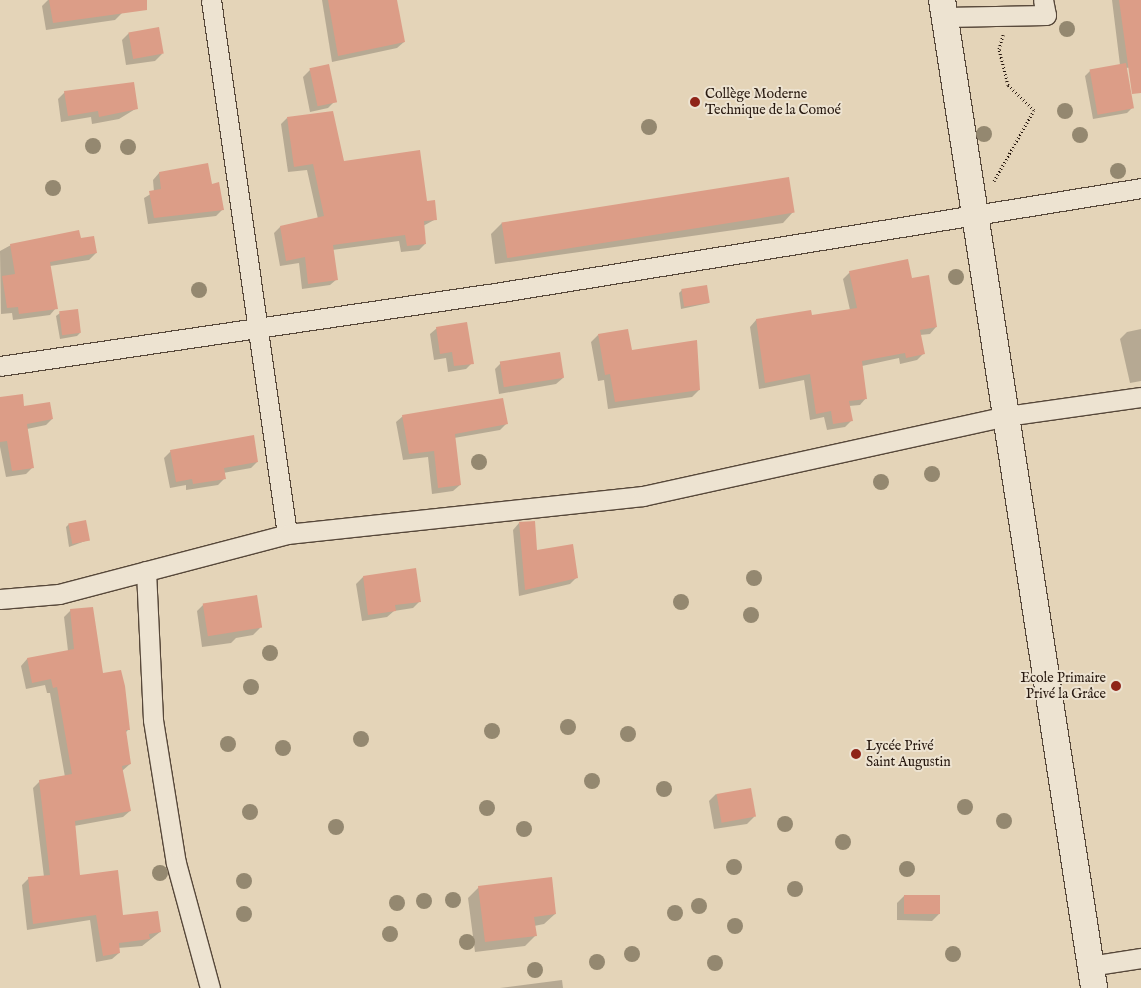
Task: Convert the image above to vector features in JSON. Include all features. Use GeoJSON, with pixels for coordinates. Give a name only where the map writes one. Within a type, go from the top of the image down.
{"type":"FeatureCollection","features":[{"type":"Feature","properties":{"kind":"street"},"geometry":{"type":"LineString","coordinates":[[211,0],[256,328],[287,534]]}},
{"type":"Feature","properties":{"kind":"street"},"geometry":{"type":"LineString","coordinates":[[1043,0],[1046,15],[1008,17],[944,9],[1092,977],[1141,958]]}},
{"type":"Feature","properties":{"kind":"street"},"geometry":{"type":"LineString","coordinates":[[0,366],[489,294],[1141,188]]}},
{"type":"Feature","properties":{"kind":"street"},"geometry":{"type":"LineString","coordinates":[[0,599],[59,594],[287,534],[643,496],[1006,416],[1141,397]]}},
{"type":"Feature","properties":{"kind":"street"},"geometry":{"type":"LineString","coordinates":[[146,572],[153,720],[176,863],[210,988]]}},
{"type":"Feature","properties":{"kind":"path"},"geometry":{"type":"LineString","coordinates":[[975,214],[1034,110],[1008,85],[999,49],[1008,17]]}},
{"type":"Feature","properties":{"kind":"building"},"geometry":{"type":"Polygon","coordinates":[[[49,0],[147,0],[147,10],[53,23],[49,0]]]}},
{"type":"Feature","properties":{"kind":"building"},"geometry":{"type":"Polygon","coordinates":[[[328,0],[397,0],[405,42],[338,56],[328,0]]]}},
{"type":"Feature","properties":{"kind":"building"},"geometry":{"type":"Polygon","coordinates":[[[1119,0],[1141,0],[1141,93],[1132,94],[1119,0]]]}},
{"type":"Feature","properties":{"kind":"building"},"geometry":{"type":"Polygon","coordinates":[[[159,27],[164,54],[133,59],[128,32],[159,27]]]}},
{"type":"Feature","properties":{"kind":"building"},"geometry":{"type":"Polygon","coordinates":[[[1126,63],[1134,108],[1098,115],[1090,69],[1126,63]]]}},
{"type":"Feature","properties":{"kind":"building"},"geometry":{"type":"Polygon","coordinates":[[[329,64],[337,102],[318,106],[309,68],[329,64]]]}},
{"type":"Feature","properties":{"kind":"building"},"geometry":{"type":"Polygon","coordinates":[[[134,82],[138,109],[99,117],[98,111],[68,116],[64,91],[134,82]]]}},
{"type":"Feature","properties":{"kind":"building"},"geometry":{"type":"Polygon","coordinates":[[[333,111],[344,161],[420,150],[427,201],[435,200],[437,220],[424,221],[426,244],[407,246],[405,235],[333,245],[338,280],[308,284],[305,257],[286,261],[280,226],[324,216],[313,164],[294,167],[287,117],[333,111]]]}},
{"type":"Feature","properties":{"kind":"building"},"geometry":{"type":"Polygon","coordinates":[[[208,163],[212,184],[219,182],[224,210],[154,218],[149,191],[161,189],[159,172],[208,163]]]}},
{"type":"Feature","properties":{"kind":"building"},"geometry":{"type":"Polygon","coordinates":[[[789,177],[795,213],[507,258],[502,223],[789,177]]]}},
{"type":"Feature","properties":{"kind":"building"},"geometry":{"type":"Polygon","coordinates":[[[79,230],[81,238],[94,236],[97,253],[50,262],[58,309],[19,314],[18,307],[7,308],[2,276],[15,274],[10,244],[79,230]]]}},
{"type":"Feature","properties":{"kind":"building"},"geometry":{"type":"Polygon","coordinates":[[[908,259],[912,278],[929,275],[937,327],[920,330],[925,354],[906,358],[905,353],[862,361],[867,399],[849,401],[853,421],[833,424],[831,411],[816,414],[810,374],[765,383],[756,319],[811,310],[812,315],[857,308],[849,271],[908,259]]]}},
{"type":"Feature","properties":{"kind":"building"},"geometry":{"type":"Polygon","coordinates":[[[707,285],[710,303],[684,307],[681,289],[707,285]]]}},
{"type":"Feature","properties":{"kind":"building"},"geometry":{"type":"Polygon","coordinates":[[[78,309],[81,333],[62,335],[59,311],[78,309]]]}},
{"type":"Feature","properties":{"kind":"building"},"geometry":{"type":"Polygon","coordinates":[[[467,322],[474,364],[454,366],[452,352],[440,354],[436,327],[467,322]]]}},
{"type":"Feature","properties":{"kind":"building"},"geometry":{"type":"Polygon","coordinates":[[[628,329],[632,350],[697,340],[700,390],[615,402],[610,374],[605,375],[598,334],[628,329]]]}},
{"type":"Feature","properties":{"kind":"building"},"geometry":{"type":"Polygon","coordinates":[[[560,352],[564,378],[504,387],[500,362],[560,352]]]}},
{"type":"Feature","properties":{"kind":"building"},"geometry":{"type":"Polygon","coordinates":[[[23,394],[24,406],[50,402],[53,419],[27,424],[34,468],[12,471],[7,441],[0,442],[0,397],[23,394]]]}},
{"type":"Feature","properties":{"kind":"building"},"geometry":{"type":"Polygon","coordinates":[[[503,398],[508,424],[455,434],[461,485],[438,488],[434,451],[409,454],[402,415],[503,398]]]}},
{"type":"Feature","properties":{"kind":"building"},"geometry":{"type":"Polygon","coordinates":[[[254,435],[258,462],[224,468],[226,479],[193,484],[192,479],[176,482],[170,450],[254,435]]]}},
{"type":"Feature","properties":{"kind":"building"},"geometry":{"type":"Polygon","coordinates":[[[86,520],[90,541],[72,544],[68,523],[86,520]]]}},
{"type":"Feature","properties":{"kind":"building"},"geometry":{"type":"Polygon","coordinates":[[[535,521],[537,550],[573,544],[578,578],[525,590],[519,522],[535,521]]]}},
{"type":"Feature","properties":{"kind":"building"},"geometry":{"type":"Polygon","coordinates":[[[416,568],[421,602],[395,605],[396,611],[368,615],[363,576],[416,568]]]}},
{"type":"Feature","properties":{"kind":"building"},"geometry":{"type":"Polygon","coordinates":[[[257,595],[262,628],[208,636],[203,604],[257,595]]]}},
{"type":"Feature","properties":{"kind":"building"},"geometry":{"type":"Polygon","coordinates":[[[93,607],[103,673],[121,670],[125,686],[130,730],[126,730],[131,764],[122,766],[131,811],[75,821],[80,875],[118,870],[123,915],[158,911],[161,932],[149,934],[150,939],[119,943],[120,953],[103,956],[96,915],[33,924],[28,877],[50,875],[39,780],[72,774],[57,687],[53,688],[51,679],[32,683],[27,658],[74,649],[70,609],[93,607]]]}},
{"type":"Feature","properties":{"kind":"building"},"geometry":{"type":"Polygon","coordinates":[[[751,788],[756,817],[722,823],[717,794],[751,788]]]}},
{"type":"Feature","properties":{"kind":"building"},"geometry":{"type":"Polygon","coordinates":[[[552,877],[556,914],[534,917],[537,936],[485,942],[478,886],[552,877]]]}},
{"type":"Feature","properties":{"kind":"building"},"geometry":{"type":"Polygon","coordinates":[[[904,895],[940,895],[940,914],[904,914],[904,895]]]}},
{"type":"Feature","properties":{"kind":"place","name":"Collège Moderne Technique de la Comoé"},"geometry":{"type":"Point","coordinates":[695,102]}},
{"type":"Feature","properties":{"kind":"place","name":"Ecole Primaire Privé la Grâce"},"geometry":{"type":"Point","coordinates":[1116,686]}},
{"type":"Feature","properties":{"kind":"place","name":"Lycée Privé Saint Augustin"},"geometry":{"type":"Point","coordinates":[856,754]}}]}
